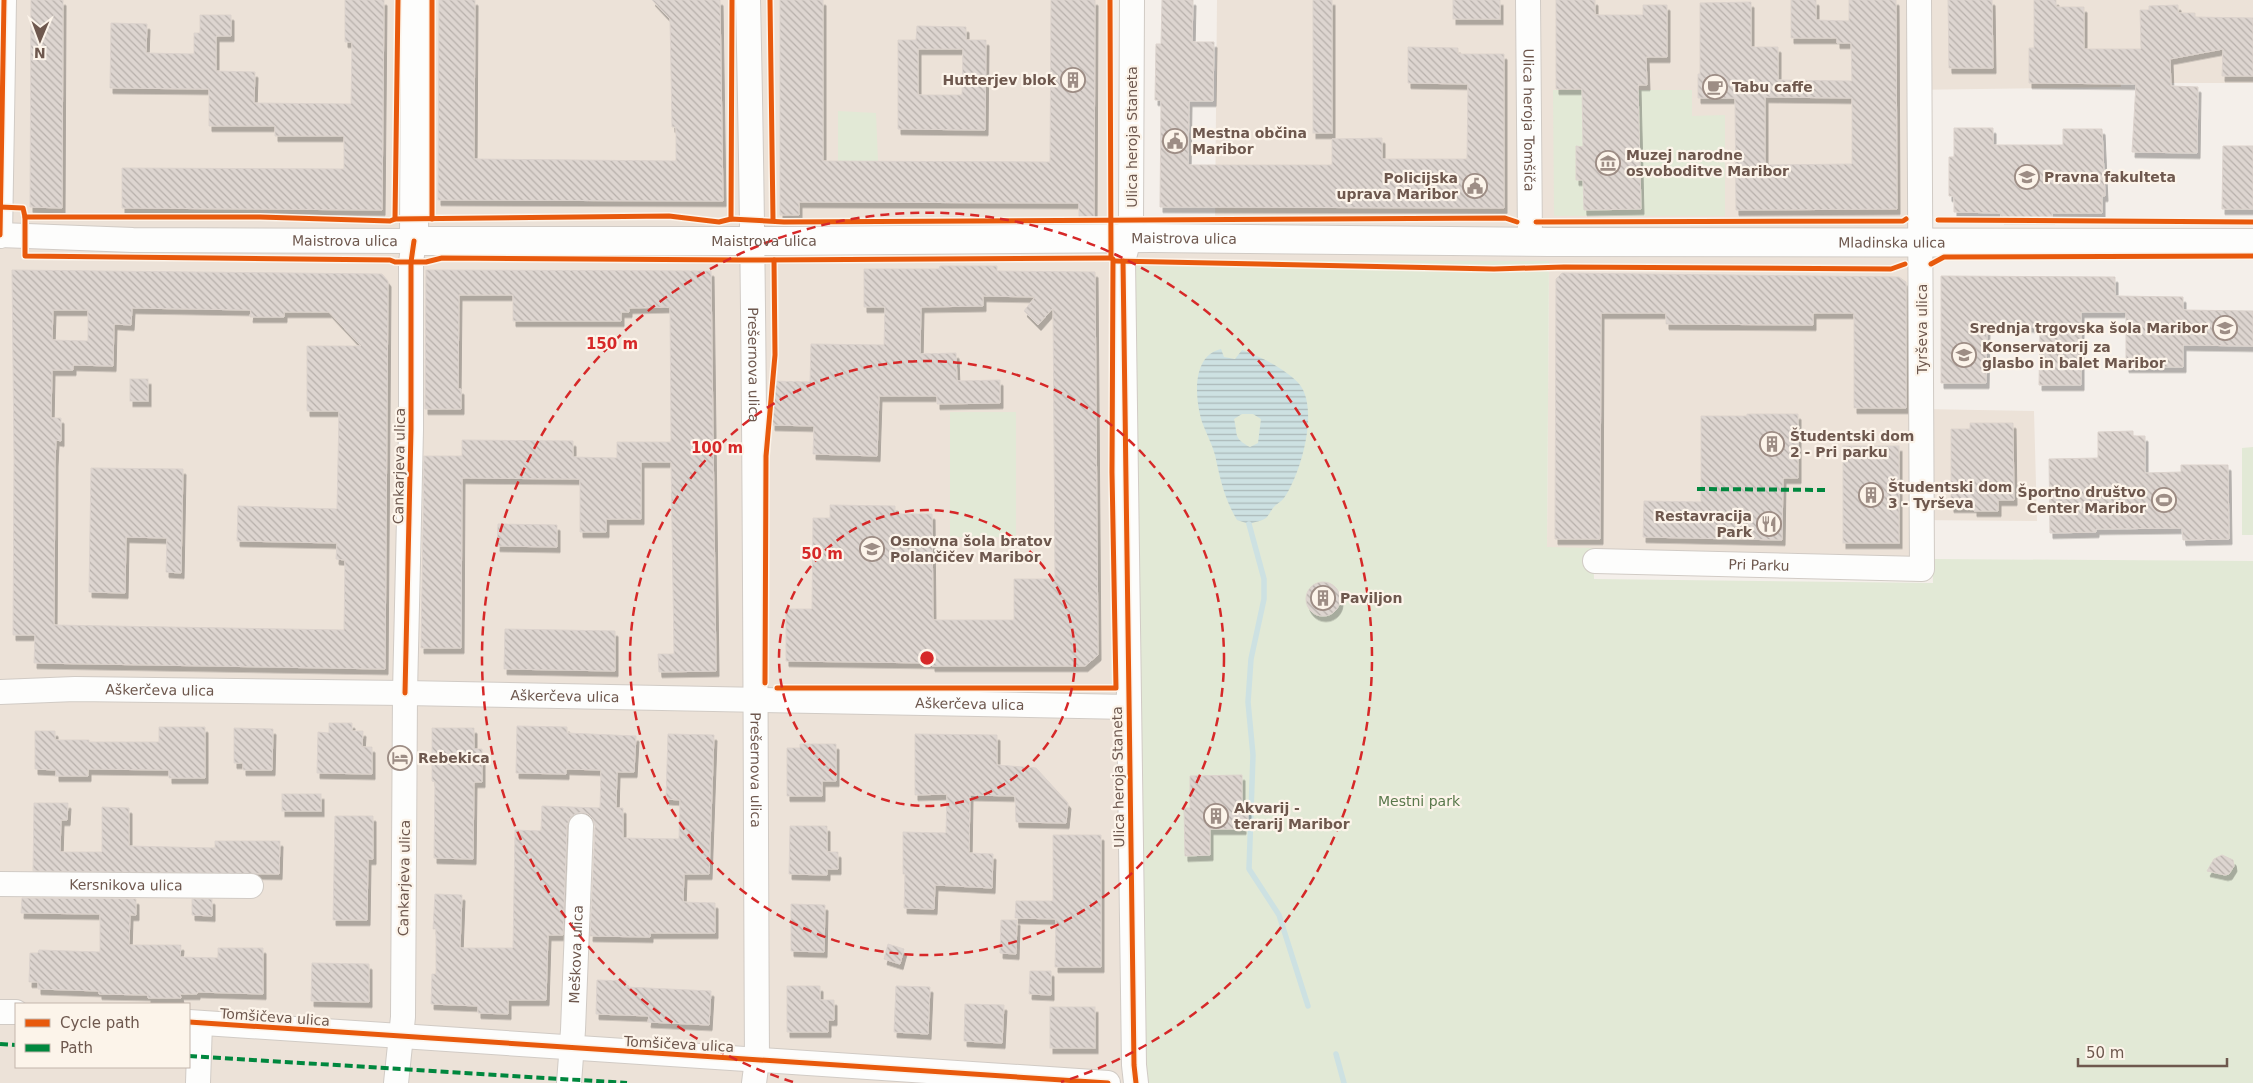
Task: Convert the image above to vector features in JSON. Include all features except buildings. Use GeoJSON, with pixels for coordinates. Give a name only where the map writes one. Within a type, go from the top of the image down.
{"type":"FeatureCollection","features":[{"type":"Feature","properties":{"kind":"street"},"geometry":{"type":"LineString","coordinates":[[0,235],[4,0]]}},
{"type":"Feature","properties":{"kind":"street","name":"Cankarjeva ulica"},"geometry":{"type":"LineString","coordinates":[[396,1083],[401,1037],[405,693],[411,430],[411,262],[414,241],[415,0]]}},
{"type":"Feature","properties":{"kind":"street","name":"Prešernova ulica"},"geometry":{"type":"LineString","coordinates":[[748,0],[753,241],[756,700],[757,1060],[754,1083]]}},
{"type":"Feature","properties":{"kind":"street","name":"Ulica heroja Staneta"},"geometry":{"type":"LineString","coordinates":[[1132,0],[1132,202],[1129,239],[1123,260],[1134,1065],[1136,1083]]}},
{"type":"Feature","properties":{"kind":"street","name":"Ulica heroja Tomšiča"},"geometry":{"type":"LineString","coordinates":[[1528,0],[1530,241]]}},
{"type":"Feature","properties":{"kind":"street","name":"Tyrševa ulica"},"geometry":{"type":"LineString","coordinates":[[1919,0],[1922,569]]}},
{"type":"Feature","properties":{"kind":"street","name":"Maistrova ulica"},"geometry":{"type":"LineString","coordinates":[[0,235],[133,240],[753,241],[1129,239],[1530,241]]}},
{"type":"Feature","properties":{"kind":"street","name":"Mladinska ulica"},"geometry":{"type":"LineString","coordinates":[[1530,241],[2253,243]]}},
{"type":"Feature","properties":{"kind":"street","name":"Pri Parku"},"geometry":{"type":"LineString","coordinates":[[1595,561],[1922,569]]}},
{"type":"Feature","properties":{"kind":"street","name":"Aškerčeva ulica"},"geometry":{"type":"LineString","coordinates":[[0,692],[84,689],[405,693],[1129,707]]}},
{"type":"Feature","properties":{"kind":"street","name":"Meškova ulica"},"geometry":{"type":"LineString","coordinates":[[569,1083],[581,826]]}},
{"type":"Feature","properties":{"kind":"street","name":"Kersnikova ulica"},"geometry":{"type":"LineString","coordinates":[[0,884],[252,886]]}},
{"type":"Feature","properties":{"kind":"street"},"geometry":{"type":"LineString","coordinates":[[0,1012],[15,1012]]}},
{"type":"Feature","properties":{"kind":"street"},"geometry":{"type":"LineString","coordinates":[[194,1023],[198,1083]]}},
{"type":"Feature","properties":{"kind":"street","name":"Tomšičeva ulica"},"geometry":{"type":"LineString","coordinates":[[194,1023],[1108,1083]]}},
{"type":"Feature","properties":{"kind":"shaded area"},"geometry":{"type":"Polygon","coordinates":[[[0,0],[1110,0],[1114,222],[1215,222],[1217,0],[2253,0],[2253,83],[2121,83],[2121,87],[1908,90],[1922,409],[2034,411],[2037,521],[1912,520],[1911,557],[1547,548],[1549,261],[1140,1083],[0,1083],[0,0]]]}},
{"type":"Feature","properties":{"kind":"shaded area"},"geometry":{"type":"Polygon","coordinates":[[[1221,349],[1224,357],[1235,359],[1242,350],[1256,356],[1289,374],[1300,385],[1305,396],[1308,410],[1308,425],[1306,442],[1296,474],[1284,498],[1266,518],[1249,524],[1237,520],[1229,504],[1214,451],[1200,413],[1197,391],[1198,379],[1204,360],[1211,353],[1221,349]],[[1242,414],[1234,419],[1236,433],[1241,441],[1250,447],[1258,443],[1261,419],[1253,414],[1242,414]]]}},
{"type":"Feature","properties":{"kind":"green space"},"geometry":{"type":"Polygon","coordinates":[[[1553,90],[1692,90],[1692,116],[1725,115],[1725,216],[1554,216],[1553,90]]]}},
{"type":"Feature","properties":{"kind":"green space"},"geometry":{"type":"Polygon","coordinates":[[[838,111],[876,113],[878,161],[838,161],[838,111]]]}},
{"type":"Feature","properties":{"kind":"green space","name":"Mestni park"},"geometry":{"type":"Polygon","coordinates":[[[1135,260],[1549,261],[1547,547],[1593,548],[1594,579],[1933,583],[1932,559],[2253,561],[2253,1083],[1140,1083],[1135,260]]]}},
{"type":"Feature","properties":{"kind":"green space"},"geometry":{"type":"Polygon","coordinates":[[[950,412],[1016,412],[1016,537],[950,537],[950,412]]]}},
{"type":"Feature","properties":{"kind":"green space"},"geometry":{"type":"Polygon","coordinates":[[[2253,447],[2253,535],[2242,535],[2242,448],[2253,447]]]}},
{"type":"Feature","properties":{"kind":"waterway"},"geometry":{"type":"LineString","coordinates":[[1249,524],[1264,579],[1264,599],[1251,659],[1248,702],[1253,755],[1249,869],[1279,915],[1308,1006]]}},
{"type":"Feature","properties":{"kind":"waterway"},"geometry":{"type":"LineString","coordinates":[[1336,1054],[1344,1083]]}},
{"type":"Feature","properties":{"kind":"marked path"},"geometry":{"type":"LineString","coordinates":[[1697,489],[1826,490]]}},
{"type":"Feature","properties":{"kind":"marked path"},"geometry":{"type":"LineString","coordinates":[[0,1044],[15,1045]]}},
{"type":"Feature","properties":{"kind":"marked path"},"geometry":{"type":"LineString","coordinates":[[190,1056],[627,1083]]}},
{"type":"Feature","properties":{"kind":"cycle path"},"geometry":{"type":"LineString","coordinates":[[0,235],[4,0]]}},
{"type":"Feature","properties":{"kind":"cycle path"},"geometry":{"type":"LineString","coordinates":[[395,219],[398,0]]}},
{"type":"Feature","properties":{"kind":"cycle path"},"geometry":{"type":"LineString","coordinates":[[432,0],[432,219]]}},
{"type":"Feature","properties":{"kind":"cycle path"},"geometry":{"type":"LineString","coordinates":[[731,219],[732,0]]}},
{"type":"Feature","properties":{"kind":"cycle path"},"geometry":{"type":"LineString","coordinates":[[770,0],[773,219]]}},
{"type":"Feature","properties":{"kind":"cycle path"},"geometry":{"type":"LineString","coordinates":[[777,688],[1116,688],[1112,472],[1113,259],[1111,258],[1110,0]]}},
{"type":"Feature","properties":{"kind":"cycle path"},"geometry":{"type":"LineString","coordinates":[[0,207],[23,208],[25,217],[25,256],[390,260],[395,262],[426,262],[442,258],[741,260],[1111,258]]}},
{"type":"Feature","properties":{"kind":"cycle path"},"geometry":{"type":"LineString","coordinates":[[25,217],[260,217],[390,221],[395,219],[669,216],[719,222],[731,219],[784,222],[1505,218],[1517,222]]}},
{"type":"Feature","properties":{"kind":"cycle path"},"geometry":{"type":"LineString","coordinates":[[1536,222],[1903,221],[1906,219]]}},
{"type":"Feature","properties":{"kind":"cycle path"},"geometry":{"type":"LineString","coordinates":[[1938,220],[2253,222]]}},
{"type":"Feature","properties":{"kind":"cycle path"},"geometry":{"type":"LineString","coordinates":[[405,693],[411,430],[411,262],[414,241]]}},
{"type":"Feature","properties":{"kind":"cycle path"},"geometry":{"type":"LineString","coordinates":[[1931,264],[1944,257],[2253,256]]}},
{"type":"Feature","properties":{"kind":"cycle path"},"geometry":{"type":"LineString","coordinates":[[765,683],[766,456],[775,355],[774,260]]}},
{"type":"Feature","properties":{"kind":"cycle path"},"geometry":{"type":"LineString","coordinates":[[1115,261],[1494,269],[1564,267],[1891,269],[1905,264]]}},
{"type":"Feature","properties":{"kind":"cycle path"},"geometry":{"type":"LineString","coordinates":[[1123,261],[1134,1065],[1136,1083]]}},
{"type":"Feature","properties":{"kind":"cycle path"},"geometry":{"type":"LineString","coordinates":[[190,1022],[1108,1083]]}},
{"type":"Feature","properties":{"kind":"place","name":"Hutterjev blok"},"geometry":{"type":"Point","coordinates":[1073,80]}},
{"type":"Feature","properties":{"kind":"place","name":"Tabu caffe"},"geometry":{"type":"Point","coordinates":[1715,87]}},
{"type":"Feature","properties":{"kind":"place","name":"Mestna občina Maribor"},"geometry":{"type":"Point","coordinates":[1175,141]}},
{"type":"Feature","properties":{"kind":"place","name":"Muzej narodne osvoboditve Maribor"},"geometry":{"type":"Point","coordinates":[1608,163]}},
{"type":"Feature","properties":{"kind":"place","name":"Pravna fakulteta"},"geometry":{"type":"Point","coordinates":[2027,177]}},
{"type":"Feature","properties":{"kind":"place","name":"Policijska uprava Maribor"},"geometry":{"type":"Point","coordinates":[1475,186]}},
{"type":"Feature","properties":{"kind":"place","name":"Srednja trgovska šola Maribor"},"geometry":{"type":"Point","coordinates":[2225,328]}},
{"type":"Feature","properties":{"kind":"place","name":"Konservatorij za glasbo in balet Maribor"},"geometry":{"type":"Point","coordinates":[1964,355]}},
{"type":"Feature","properties":{"kind":"place","name":"Študentski dom 2 - Pri parku"},"geometry":{"type":"Point","coordinates":[1772,444]}},
{"type":"Feature","properties":{"kind":"place","name":"Študentski dom 3 - Tyrševa"},"geometry":{"type":"Point","coordinates":[1871,495]}},
{"type":"Feature","properties":{"kind":"place","name":"Športno društvo Center Maribor"},"geometry":{"type":"Point","coordinates":[2164,500]}},
{"type":"Feature","properties":{"kind":"place","name":"Restavracija Park"},"geometry":{"type":"Point","coordinates":[1769,524]}},
{"type":"Feature","properties":{"kind":"place","name":"Osnovna šola bratov Polančičev Maribor"},"geometry":{"type":"Point","coordinates":[872,549]}},
{"type":"Feature","properties":{"kind":"place","name":"Paviljon"},"geometry":{"type":"Point","coordinates":[1323,598]}},
{"type":"Feature","properties":{"kind":"place","name":"Rebekica"},"geometry":{"type":"Point","coordinates":[400,758]}},
{"type":"Feature","properties":{"kind":"place","name":"Akvarij - terarij Maribor"},"geometry":{"type":"Point","coordinates":[1216,816]}}]}
